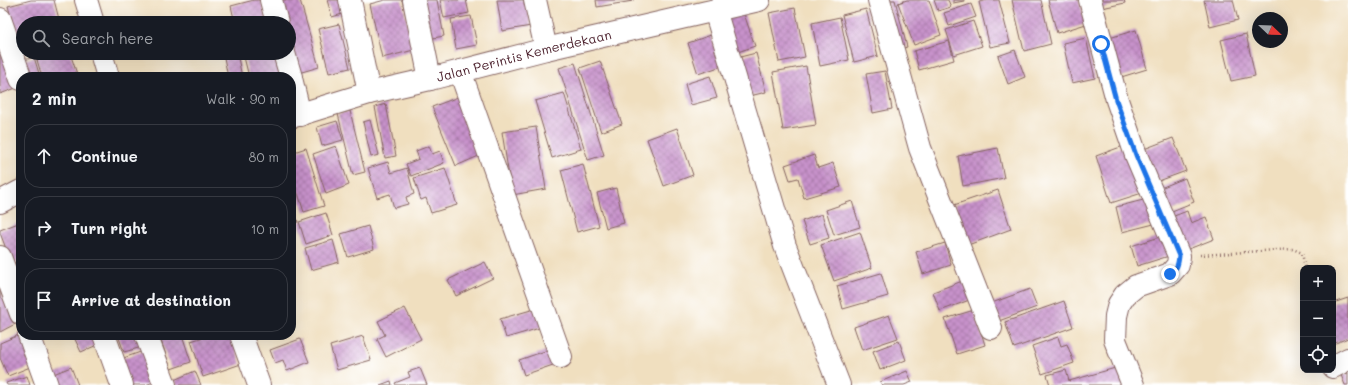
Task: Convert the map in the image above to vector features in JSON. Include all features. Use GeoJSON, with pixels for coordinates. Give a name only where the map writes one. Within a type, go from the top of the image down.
{"type":"FeatureCollection","features":[{"type":"Feature","properties":{"kind":"street"},"geometry":{"type":"LineString","coordinates":[[86,0],[91,16]]}},
{"type":"Feature","properties":{"kind":"street"},"geometry":{"type":"LineString","coordinates":[[271,0],[275,16]]}},
{"type":"Feature","properties":{"kind":"street"},"geometry":{"type":"LineString","coordinates":[[350,0],[369,93]]}},
{"type":"Feature","properties":{"kind":"street"},"geometry":{"type":"LineString","coordinates":[[414,0],[430,79]]}},
{"type":"Feature","properties":{"kind":"street"},"geometry":{"type":"LineString","coordinates":[[535,0],[546,49]]}},
{"type":"Feature","properties":{"kind":"street","name":"Jalan Perintis Kemerdekaan"},"geometry":{"type":"LineString","coordinates":[[296,116],[369,93],[546,49],[684,9],[715,10],[759,0]]}},
{"type":"Feature","properties":{"kind":"street"},"geometry":{"type":"LineString","coordinates":[[879,0],[920,148],[991,328]]}},
{"type":"Feature","properties":{"kind":"street"},"geometry":{"type":"LineString","coordinates":[[1090,0],[1116,100],[1136,155],[1179,256],[1178,265],[1170,274],[1136,286],[1118,304],[1115,340],[1133,385]]}},
{"type":"Feature","properties":{"kind":"street"},"geometry":{"type":"LineString","coordinates":[[715,10],[785,246],[839,385]]}},
{"type":"Feature","properties":{"kind":"street"},"geometry":{"type":"LineString","coordinates":[[0,19],[19,72]]}},
{"type":"Feature","properties":{"kind":"street"},"geometry":{"type":"LineString","coordinates":[[103,60],[107,72]]}},
{"type":"Feature","properties":{"kind":"street"},"geometry":{"type":"LineString","coordinates":[[286,60],[289,72]]}},
{"type":"Feature","properties":{"kind":"street"},"geometry":{"type":"LineString","coordinates":[[460,71],[561,358]]}},
{"type":"Feature","properties":{"kind":"street"},"geometry":{"type":"LineString","coordinates":[[0,202],[16,194]]}},
{"type":"Feature","properties":{"kind":"street"},"geometry":{"type":"LineString","coordinates":[[0,257],[16,300]]}},
{"type":"Feature","properties":{"kind":"street"},"geometry":{"type":"LineString","coordinates":[[31,340],[47,385]]}},
{"type":"Feature","properties":{"kind":"street"},"geometry":{"type":"LineString","coordinates":[[106,340],[122,385]]}},
{"type":"Feature","properties":{"kind":"street"},"geometry":{"type":"LineString","coordinates":[[148,340],[165,385]]}},
{"type":"Feature","properties":{"kind":"street"},"geometry":{"type":"LineString","coordinates":[[243,340],[259,385]]}},
{"type":"Feature","properties":{"kind":"street"},"geometry":{"type":"LineString","coordinates":[[1336,365],[1348,359]]}},
{"type":"Feature","properties":{"kind":"street"},"geometry":{"type":"LineString","coordinates":[[1331,373],[1335,385]]}},
{"type":"Feature","properties":{"kind":"path"},"geometry":{"type":"LineString","coordinates":[[1179,256],[1293,249],[1302,253],[1305,265]]}},
{"type":"Feature","properties":{"kind":"building"},"geometry":{"type":"Polygon","coordinates":[[[31,0],[54,0],[58,16],[16,16],[16,35],[8,6],[31,0]]]}},
{"type":"Feature","properties":{"kind":"building"},"geometry":{"type":"Polygon","coordinates":[[[254,0],[261,0],[265,16],[233,16],[231,6],[254,0]]]}},
{"type":"Feature","properties":{"kind":"building"},"geometry":{"type":"Polygon","coordinates":[[[274,0],[300,0],[319,67],[296,74],[294,72],[291,60],[296,60],[296,16],[279,16],[274,0]]]}},
{"type":"Feature","properties":{"kind":"building"},"geometry":{"type":"Polygon","coordinates":[[[327,0],[346,0],[349,12],[332,17],[327,0]]]}},
{"type":"Feature","properties":{"kind":"building"},"geometry":{"type":"Polygon","coordinates":[[[385,0],[402,0],[414,50],[382,58],[370,4],[385,0]]]}},
{"type":"Feature","properties":{"kind":"building"},"geometry":{"type":"Polygon","coordinates":[[[421,0],[437,0],[444,36],[428,39],[421,0]]]}},
{"type":"Feature","properties":{"kind":"building"},"geometry":{"type":"Polygon","coordinates":[[[440,0],[466,0],[469,13],[444,18],[440,0]]]}},
{"type":"Feature","properties":{"kind":"building"},"geometry":{"type":"Polygon","coordinates":[[[497,0],[527,0],[531,26],[502,31],[497,0]]]}},
{"type":"Feature","properties":{"kind":"building"},"geometry":{"type":"Polygon","coordinates":[[[596,0],[633,0],[633,1],[597,7],[596,0]]]}},
{"type":"Feature","properties":{"kind":"building"},"geometry":{"type":"Polygon","coordinates":[[[887,0],[895,0],[907,47],[900,49],[887,0]]]}},
{"type":"Feature","properties":{"kind":"building"},"geometry":{"type":"Polygon","coordinates":[[[907,0],[929,0],[941,35],[914,45],[898,3],[907,0]]]}},
{"type":"Feature","properties":{"kind":"building"},"geometry":{"type":"Polygon","coordinates":[[[934,0],[948,0],[951,7],[938,11],[934,0]]]}},
{"type":"Feature","properties":{"kind":"building"},"geometry":{"type":"Polygon","coordinates":[[[953,0],[964,0],[964,1],[953,3],[953,0]]]}},
{"type":"Feature","properties":{"kind":"building"},"geometry":{"type":"Polygon","coordinates":[[[999,0],[1010,43],[990,47],[979,2],[999,0]]]}},
{"type":"Feature","properties":{"kind":"building"},"geometry":{"type":"Polygon","coordinates":[[[1012,0],[1041,0],[1051,44],[1024,51],[1012,0]]]}},
{"type":"Feature","properties":{"kind":"building"},"geometry":{"type":"Polygon","coordinates":[[[1048,0],[1079,0],[1086,24],[1057,33],[1048,0]]]}},
{"type":"Feature","properties":{"kind":"building"},"geometry":{"type":"Polygon","coordinates":[[[1101,0],[1124,0],[1125,3],[1102,8],[1101,0]]]}},
{"type":"Feature","properties":{"kind":"building"},"geometry":{"type":"Polygon","coordinates":[[[1204,0],[1233,0],[1238,20],[1210,27],[1204,0]]]}},
{"type":"Feature","properties":{"kind":"building"},"geometry":{"type":"Polygon","coordinates":[[[971,4],[976,17],[949,26],[944,13],[971,4]]]}},
{"type":"Feature","properties":{"kind":"building"},"geometry":{"type":"Polygon","coordinates":[[[795,8],[805,57],[779,62],[769,13],[795,8]]]}},
{"type":"Feature","properties":{"kind":"building"},"geometry":{"type":"Polygon","coordinates":[[[866,9],[878,56],[854,62],[842,15],[866,9]]]}},
{"type":"Feature","properties":{"kind":"building"},"geometry":{"type":"Polygon","coordinates":[[[743,11],[755,46],[735,53],[723,18],[743,11]]]}},
{"type":"Feature","properties":{"kind":"building"},"geometry":{"type":"Polygon","coordinates":[[[471,16],[477,45],[456,49],[451,19],[471,16]]]}},
{"type":"Feature","properties":{"kind":"building"},"geometry":{"type":"Polygon","coordinates":[[[840,17],[849,60],[820,66],[812,23],[840,17]]]}},
{"type":"Feature","properties":{"kind":"building"},"geometry":{"type":"Polygon","coordinates":[[[973,21],[982,46],[954,55],[946,30],[973,21]]]}},
{"type":"Feature","properties":{"kind":"building"},"geometry":{"type":"Polygon","coordinates":[[[339,24],[350,68],[329,73],[318,29],[339,24]]]}},
{"type":"Feature","properties":{"kind":"building"},"geometry":{"type":"Polygon","coordinates":[[[1136,30],[1147,69],[1118,78],[1106,39],[1136,30]]]}},
{"type":"Feature","properties":{"kind":"building"},"geometry":{"type":"Polygon","coordinates":[[[1246,34],[1255,76],[1231,81],[1221,40],[1246,34]]]}},
{"type":"Feature","properties":{"kind":"building"},"geometry":{"type":"Polygon","coordinates":[[[711,35],[722,66],[698,74],[688,43],[711,35]]]}},
{"type":"Feature","properties":{"kind":"building"},"geometry":{"type":"Polygon","coordinates":[[[1086,38],[1095,78],[1072,83],[1063,43],[1086,38]]]}},
{"type":"Feature","properties":{"kind":"building"},"geometry":{"type":"Polygon","coordinates":[[[949,41],[954,60],[919,70],[914,51],[949,41]]]}},
{"type":"Feature","properties":{"kind":"building"},"geometry":{"type":"Polygon","coordinates":[[[0,45],[16,88],[0,94],[0,45]]]}},
{"type":"Feature","properties":{"kind":"building"},"geometry":{"type":"Polygon","coordinates":[[[1015,50],[1025,77],[1008,84],[998,56],[1015,50]]]}},
{"type":"Feature","properties":{"kind":"building"},"geometry":{"type":"Polygon","coordinates":[[[756,53],[766,92],[750,96],[740,57],[756,53]]]}},
{"type":"Feature","properties":{"kind":"building"},"geometry":{"type":"Polygon","coordinates":[[[24,60],[35,60],[38,72],[21,72],[18,62],[24,60]]]}},
{"type":"Feature","properties":{"kind":"building"},"geometry":{"type":"Polygon","coordinates":[[[37,60],[72,60],[76,72],[41,72],[37,60]]]}},
{"type":"Feature","properties":{"kind":"building"},"geometry":{"type":"Polygon","coordinates":[[[224,60],[238,60],[241,72],[227,72],[224,60]]]}},
{"type":"Feature","properties":{"kind":"building"},"geometry":{"type":"Polygon","coordinates":[[[245,60],[277,60],[280,72],[248,72],[245,60]]]}},
{"type":"Feature","properties":{"kind":"building"},"geometry":{"type":"Polygon","coordinates":[[[600,61],[622,124],[601,132],[580,68],[600,61]]]}},
{"type":"Feature","properties":{"kind":"building"},"geometry":{"type":"Polygon","coordinates":[[[575,63],[604,155],[588,160],[559,68],[575,63]]]}},
{"type":"Feature","properties":{"kind":"building"},"geometry":{"type":"Polygon","coordinates":[[[806,66],[816,125],[783,130],[773,72],[806,66]]]}},
{"type":"Feature","properties":{"kind":"building"},"geometry":{"type":"Polygon","coordinates":[[[885,71],[892,109],[873,113],[866,74],[885,71]]]}},
{"type":"Feature","properties":{"kind":"building"},"geometry":{"type":"Polygon","coordinates":[[[710,76],[717,98],[691,105],[685,84],[710,76]]]}},
{"type":"Feature","properties":{"kind":"building"},"geometry":{"type":"Polygon","coordinates":[[[564,93],[581,149],[552,158],[535,101],[564,93]]]}},
{"type":"Feature","properties":{"kind":"building"},"geometry":{"type":"Polygon","coordinates":[[[458,97],[481,155],[456,166],[432,107],[458,97]]]}},
{"type":"Feature","properties":{"kind":"building"},"geometry":{"type":"Polygon","coordinates":[[[386,104],[396,156],[385,158],[375,107],[386,104]]]}},
{"type":"Feature","properties":{"kind":"building"},"geometry":{"type":"Polygon","coordinates":[[[350,111],[365,172],[353,175],[338,114],[350,111]]]}},
{"type":"Feature","properties":{"kind":"building"},"geometry":{"type":"Polygon","coordinates":[[[370,120],[379,155],[371,157],[363,122],[370,120]]]}},
{"type":"Feature","properties":{"kind":"building"},"geometry":{"type":"Polygon","coordinates":[[[337,121],[343,140],[322,146],[317,127],[337,121]]]}},
{"type":"Feature","properties":{"kind":"building"},"geometry":{"type":"Polygon","coordinates":[[[536,127],[546,189],[512,195],[502,132],[536,127]]]}},
{"type":"Feature","properties":{"kind":"building"},"geometry":{"type":"Polygon","coordinates":[[[677,128],[693,175],[664,186],[647,139],[677,128]]]}},
{"type":"Feature","properties":{"kind":"building"},"geometry":{"type":"Polygon","coordinates":[[[1173,138],[1186,171],[1156,182],[1144,149],[1173,138]]]}},
{"type":"Feature","properties":{"kind":"building"},"geometry":{"type":"Polygon","coordinates":[[[1126,145],[1142,193],[1111,203],[1096,156],[1126,145]]]}},
{"type":"Feature","properties":{"kind":"building"},"geometry":{"type":"Polygon","coordinates":[[[336,146],[349,185],[326,194],[313,154],[336,146]]]}},
{"type":"Feature","properties":{"kind":"building"},"geometry":{"type":"Polygon","coordinates":[[[429,146],[432,154],[440,151],[444,163],[411,176],[406,164],[419,159],[416,151],[429,146]]]}},
{"type":"Feature","properties":{"kind":"building"},"geometry":{"type":"Polygon","coordinates":[[[306,148],[324,206],[304,212],[296,187],[296,151],[306,148]]]}},
{"type":"Feature","properties":{"kind":"building"},"geometry":{"type":"Polygon","coordinates":[[[998,148],[1004,178],[963,186],[958,156],[998,148]]]}},
{"type":"Feature","properties":{"kind":"building"},"geometry":{"type":"Polygon","coordinates":[[[814,155],[818,168],[833,163],[841,187],[804,198],[798,178],[790,180],[785,165],[814,155]]]}},
{"type":"Feature","properties":{"kind":"building"},"geometry":{"type":"Polygon","coordinates":[[[388,162],[391,173],[407,168],[414,194],[406,197],[408,204],[394,208],[390,194],[377,198],[368,168],[388,162]]]}},
{"type":"Feature","properties":{"kind":"building"},"geometry":{"type":"Polygon","coordinates":[[[583,164],[599,226],[577,232],[561,170],[583,164]]]}},
{"type":"Feature","properties":{"kind":"building"},"geometry":{"type":"Polygon","coordinates":[[[445,168],[457,205],[431,213],[426,198],[421,200],[414,178],[445,168]]]}},
{"type":"Feature","properties":{"kind":"building"},"geometry":{"type":"Polygon","coordinates":[[[1185,178],[1194,202],[1167,213],[1158,189],[1185,178]]]}},
{"type":"Feature","properties":{"kind":"building"},"geometry":{"type":"Polygon","coordinates":[[[616,188],[624,223],[606,228],[597,193],[616,188]]]}},
{"type":"Feature","properties":{"kind":"building"},"geometry":{"type":"Polygon","coordinates":[[[998,190],[1011,229],[968,245],[954,205],[998,190]]]}},
{"type":"Feature","properties":{"kind":"building"},"geometry":{"type":"Polygon","coordinates":[[[1147,199],[1154,224],[1122,232],[1116,207],[1147,199]]]}},
{"type":"Feature","properties":{"kind":"building"},"geometry":{"type":"Polygon","coordinates":[[[852,201],[860,227],[834,235],[826,210],[852,201]]]}},
{"type":"Feature","properties":{"kind":"building"},"geometry":{"type":"Polygon","coordinates":[[[1187,211],[1191,223],[1206,217],[1214,239],[1181,252],[1169,218],[1187,211]]]}},
{"type":"Feature","properties":{"kind":"building"},"geometry":{"type":"Polygon","coordinates":[[[326,213],[333,235],[306,244],[299,222],[326,213]]]}},
{"type":"Feature","properties":{"kind":"building"},"geometry":{"type":"Polygon","coordinates":[[[822,214],[829,238],[810,244],[802,221],[822,214]]]}},
{"type":"Feature","properties":{"kind":"building"},"geometry":{"type":"Polygon","coordinates":[[[16,224],[16,262],[12,264],[0,233],[0,230],[16,224]]]}},
{"type":"Feature","properties":{"kind":"building"},"geometry":{"type":"Polygon","coordinates":[[[368,226],[374,249],[348,257],[341,234],[368,226]]]}},
{"type":"Feature","properties":{"kind":"building"},"geometry":{"type":"Polygon","coordinates":[[[860,232],[872,268],[834,281],[821,245],[860,232]]]}},
{"type":"Feature","properties":{"kind":"building"},"geometry":{"type":"Polygon","coordinates":[[[1163,236],[1169,256],[1137,266],[1131,246],[1163,236]]]}},
{"type":"Feature","properties":{"kind":"building"},"geometry":{"type":"Polygon","coordinates":[[[333,240],[339,262],[311,270],[305,248],[333,240]]]}},
{"type":"Feature","properties":{"kind":"building"},"geometry":{"type":"Polygon","coordinates":[[[945,243],[951,265],[923,274],[916,252],[945,243]]]}},
{"type":"Feature","properties":{"kind":"building"},"geometry":{"type":"Polygon","coordinates":[[[485,262],[493,278],[456,296],[448,280],[485,262]]]}},
{"type":"Feature","properties":{"kind":"building"},"geometry":{"type":"Polygon","coordinates":[[[881,273],[888,296],[843,309],[837,286],[881,273]]]}},
{"type":"Feature","properties":{"kind":"building"},"geometry":{"type":"Polygon","coordinates":[[[965,280],[972,299],[940,311],[933,292],[965,280]]]}},
{"type":"Feature","properties":{"kind":"building"},"geometry":{"type":"Polygon","coordinates":[[[1030,289],[1037,307],[996,322],[989,304],[1030,289]]]}},
{"type":"Feature","properties":{"kind":"building"},"geometry":{"type":"Polygon","coordinates":[[[0,291],[16,324],[0,332],[0,291]]]}},
{"type":"Feature","properties":{"kind":"building"},"geometry":{"type":"Polygon","coordinates":[[[1348,298],[1348,338],[1336,343],[1336,337],[1336,302],[1348,298]]]}},
{"type":"Feature","properties":{"kind":"building"},"geometry":{"type":"Polygon","coordinates":[[[1064,301],[1073,327],[1014,348],[1005,322],[1064,301]]]}},
{"type":"Feature","properties":{"kind":"building"},"geometry":{"type":"Polygon","coordinates":[[[405,308],[421,339],[386,357],[377,339],[385,335],[378,321],[405,308]]]}},
{"type":"Feature","properties":{"kind":"building"},"geometry":{"type":"Polygon","coordinates":[[[538,308],[543,327],[506,338],[500,319],[538,308]]]}},
{"type":"Feature","properties":{"kind":"building"},"geometry":{"type":"Polygon","coordinates":[[[974,310],[985,345],[957,354],[945,319],[974,310]]]}},
{"type":"Feature","properties":{"kind":"building"},"geometry":{"type":"Polygon","coordinates":[[[889,315],[898,338],[862,350],[854,327],[889,315]]]}},
{"type":"Feature","properties":{"kind":"building"},"geometry":{"type":"Polygon","coordinates":[[[16,336],[16,340],[24,340],[35,365],[8,376],[0,358],[0,343],[16,336]]]}},
{"type":"Feature","properties":{"kind":"building"},"geometry":{"type":"Polygon","coordinates":[[[363,336],[371,360],[337,370],[330,346],[363,336]]]}},
{"type":"Feature","properties":{"kind":"building"},"geometry":{"type":"Polygon","coordinates":[[[1058,337],[1061,346],[1067,344],[1074,363],[1042,374],[1032,346],[1058,337]]]}},
{"type":"Feature","properties":{"kind":"building"},"geometry":{"type":"Polygon","coordinates":[[[300,339],[309,362],[287,371],[283,360],[275,363],[270,350],[300,339]]]}},
{"type":"Feature","properties":{"kind":"building"},"geometry":{"type":"Polygon","coordinates":[[[75,340],[103,340],[104,342],[81,352],[75,340]]]}},
{"type":"Feature","properties":{"kind":"building"},"geometry":{"type":"Polygon","coordinates":[[[120,340],[140,340],[142,347],[124,352],[120,340]]]}},
{"type":"Feature","properties":{"kind":"building"},"geometry":{"type":"Polygon","coordinates":[[[161,340],[184,340],[191,362],[171,369],[161,340]]]}},
{"type":"Feature","properties":{"kind":"building"},"geometry":{"type":"Polygon","coordinates":[[[234,340],[241,364],[203,377],[191,341],[234,340]]]}},
{"type":"Feature","properties":{"kind":"building"},"geometry":{"type":"Polygon","coordinates":[[[899,341],[906,360],[880,370],[873,351],[899,341]]]}},
{"type":"Feature","properties":{"kind":"building"},"geometry":{"type":"Polygon","coordinates":[[[146,350],[157,381],[145,385],[127,385],[118,360],[146,350]]]}},
{"type":"Feature","properties":{"kind":"building"},"geometry":{"type":"Polygon","coordinates":[[[548,350],[553,365],[524,375],[519,360],[548,350]]]}},
{"type":"Feature","properties":{"kind":"building"},"geometry":{"type":"Polygon","coordinates":[[[71,367],[78,385],[54,385],[51,375],[71,367]]]}},
{"type":"Feature","properties":{"kind":"building"},"geometry":{"type":"Polygon","coordinates":[[[1119,367],[1124,385],[1050,385],[1047,375],[1066,370],[1069,381],[1119,367]]]}},
{"type":"Feature","properties":{"kind":"building"},"geometry":{"type":"Polygon","coordinates":[[[420,368],[427,385],[396,385],[395,383],[410,377],[408,372],[420,368]]]}},
{"type":"Feature","properties":{"kind":"building"},"geometry":{"type":"Polygon","coordinates":[[[195,371],[201,385],[176,385],[174,380],[195,371]]]}},
{"type":"Feature","properties":{"kind":"building"},"geometry":{"type":"Polygon","coordinates":[[[907,371],[912,382],[904,385],[882,385],[880,382],[907,371]]]}},
{"type":"Feature","properties":{"kind":"building"},"geometry":{"type":"Polygon","coordinates":[[[1348,373],[1348,385],[1345,385],[1341,375],[1348,373]]]}},
{"type":"Feature","properties":{"kind":"building"},"geometry":{"type":"Polygon","coordinates":[[[27,376],[30,385],[7,385],[6,383],[27,376]]]}},
{"type":"Feature","properties":{"kind":"building"},"geometry":{"type":"Polygon","coordinates":[[[391,381],[392,385],[380,385],[391,381]]]}},
{"type":"Feature","properties":{"kind":"route"},"geometry":{"type":"LineString","coordinates":[[1101,44],[1116,100],[1136,155],[1179,256],[1178,265],[1170,274]]}}]}
